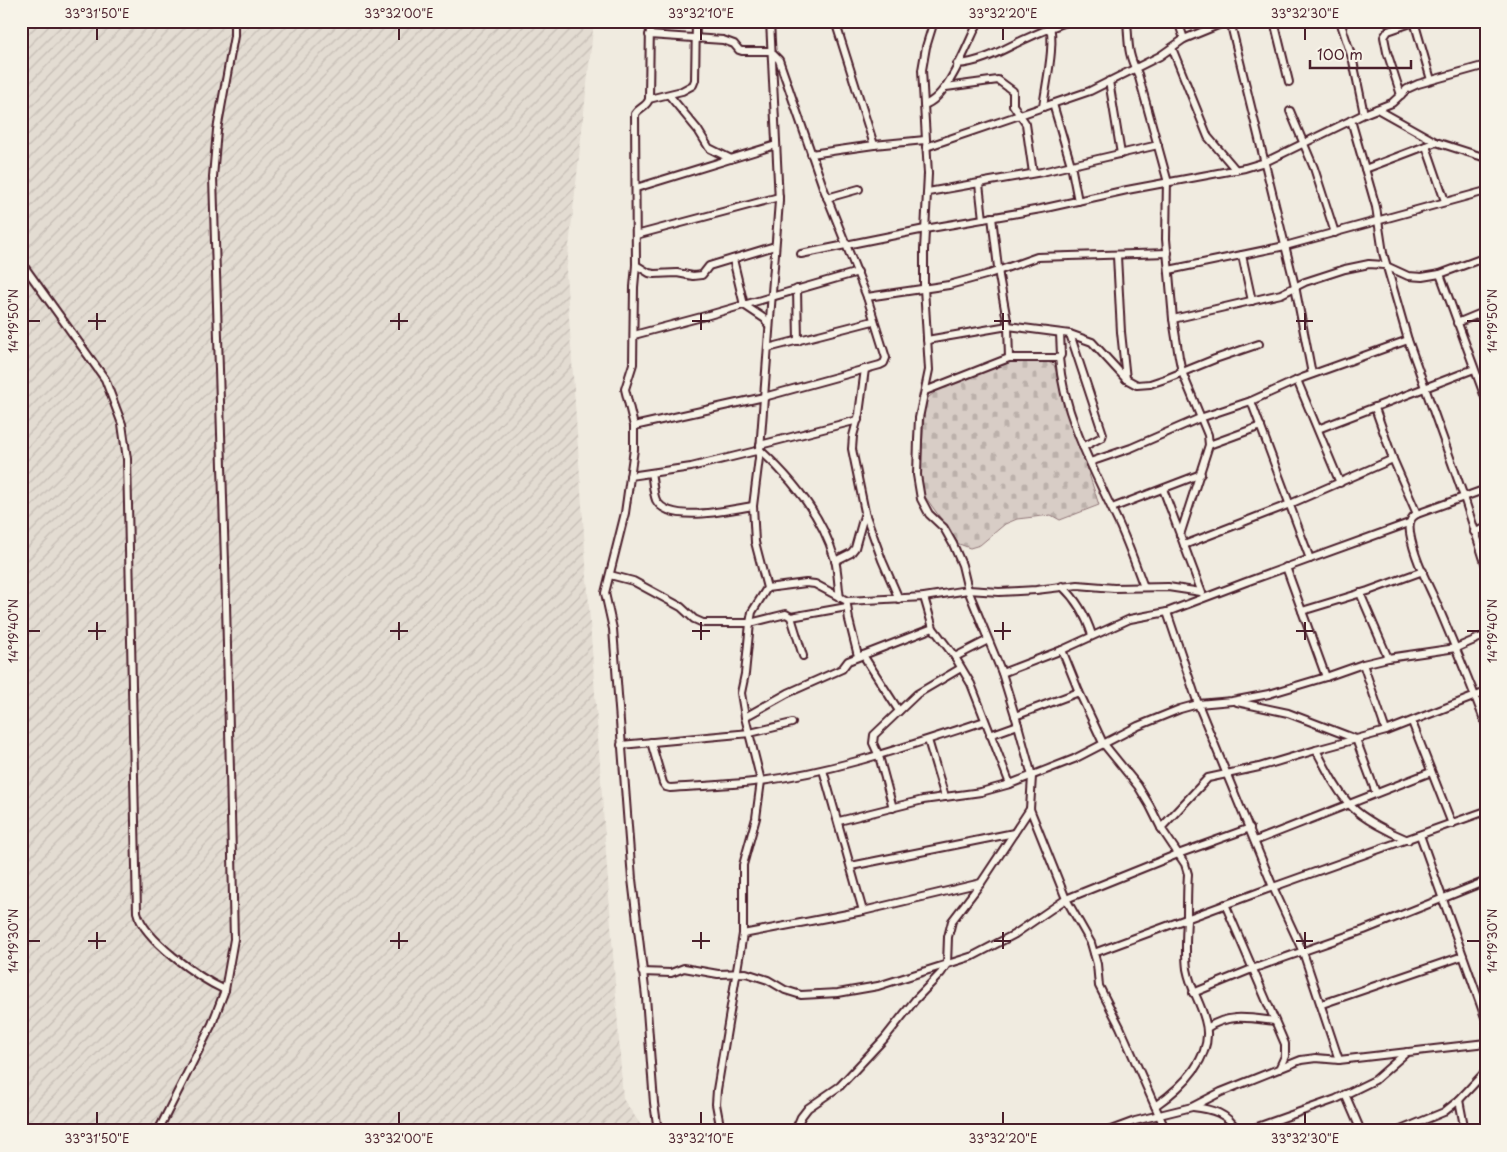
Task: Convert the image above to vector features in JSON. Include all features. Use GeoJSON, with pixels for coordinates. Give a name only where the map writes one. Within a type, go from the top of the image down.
{"type":"FeatureCollection","features":[{"type":"Feature","properties":{"kind":"street"},"geometry":{"type":"LineString","coordinates":[[158,1131],[212,1024],[225,990],[234,939],[213,177],[217,130],[234,36],[234,21]]}},
{"type":"Feature","properties":{"kind":"street"},"geometry":{"type":"LineString","coordinates":[[650,21],[650,99],[635,114],[636,265],[633,364],[625,389],[634,426],[634,449],[625,513],[605,592],[613,629],[632,879],[658,1131]]}},
{"type":"Feature","properties":{"kind":"street"},"geometry":{"type":"LineString","coordinates":[[650,99],[669,95],[690,88],[693,85],[695,80],[696,21]]}},
{"type":"Feature","properties":{"kind":"street"},"geometry":{"type":"LineString","coordinates":[[721,1131],[716,1104],[717,1090],[743,934],[743,865],[756,818],[761,781],[741,693],[752,612],[767,588],[755,542],[753,506],[760,448],[779,197],[770,50],[770,22],[778,21]]}},
{"type":"Feature","properties":{"kind":"street"},"geometry":{"type":"LineString","coordinates":[[835,21],[874,145]]}},
{"type":"Feature","properties":{"kind":"street"},"geometry":{"type":"LineString","coordinates":[[934,21],[923,64],[928,192],[924,288],[929,370],[919,418],[917,475],[921,499],[929,514],[944,528],[962,566],[968,590],[1002,673],[1018,725],[1032,776],[1030,809],[1066,899],[1080,922],[1094,953],[1099,986],[1120,1027],[1166,1131]]}},
{"type":"Feature","properties":{"kind":"street"},"geometry":{"type":"LineString","coordinates":[[924,105],[934,100],[946,87],[979,21]]}},
{"type":"Feature","properties":{"kind":"street"},"geometry":{"type":"LineString","coordinates":[[957,64],[973,62],[997,53],[1050,25],[1070,21]]}},
{"type":"Feature","properties":{"kind":"street"},"geometry":{"type":"LineString","coordinates":[[1127,21],[1128,46],[1132,65],[1135,69],[1168,184],[1166,217],[1169,270],[1173,320],[1182,372],[1208,436],[1209,445],[1180,535]]}},
{"type":"Feature","properties":{"kind":"street"},"geometry":{"type":"LineString","coordinates":[[1178,21],[1184,39]]}},
{"type":"Feature","properties":{"kind":"street"},"geometry":{"type":"LineString","coordinates":[[811,154],[874,145],[926,144],[1054,104],[1090,91],[1160,56],[1184,39],[1229,21],[1295,286],[1312,374]]}},
{"type":"Feature","properties":{"kind":"street"},"geometry":{"type":"LineString","coordinates":[[1274,21],[1289,82]]}},
{"type":"Feature","properties":{"kind":"street"},"geometry":{"type":"LineString","coordinates":[[1340,21],[1353,61],[1364,114]]}},
{"type":"Feature","properties":{"kind":"street"},"geometry":{"type":"LineString","coordinates":[[1401,95],[1387,52],[1384,37],[1388,31],[1414,22],[1431,80]]}},
{"type":"Feature","properties":{"kind":"street"},"geometry":{"type":"LineString","coordinates":[[1043,107],[1052,44],[1050,25]]}},
{"type":"Feature","properties":{"kind":"street"},"geometry":{"type":"LineString","coordinates":[[650,35],[728,40],[742,51],[770,50]]}},
{"type":"Feature","properties":{"kind":"street"},"geometry":{"type":"LineString","coordinates":[[1172,48],[1208,137],[1236,170]]}},
{"type":"Feature","properties":{"kind":"street"},"geometry":{"type":"LineString","coordinates":[[634,426],[764,397],[884,363],[886,358],[858,272],[811,154],[783,67],[770,50]]}},
{"type":"Feature","properties":{"kind":"street"},"geometry":{"type":"LineString","coordinates":[[801,254],[1168,184],[1265,162],[1364,114],[1392,103],[1412,87],[1486,65]]}},
{"type":"Feature","properties":{"kind":"street"},"geometry":{"type":"LineString","coordinates":[[946,87],[994,80],[1002,81],[1012,91],[1013,106],[1026,124],[1034,173]]}},
{"type":"Feature","properties":{"kind":"street"},"geometry":{"type":"LineString","coordinates":[[1110,81],[1121,154]]}},
{"type":"Feature","properties":{"kind":"street"},"geometry":{"type":"LineString","coordinates":[[669,95],[698,130],[709,148],[732,159]]}},
{"type":"Feature","properties":{"kind":"street"},"geometry":{"type":"LineString","coordinates":[[1054,104],[1071,165],[1078,201]]}},
{"type":"Feature","properties":{"kind":"street"},"geometry":{"type":"LineString","coordinates":[[1377,110],[1436,142],[1486,158]]}},
{"type":"Feature","properties":{"kind":"street"},"geometry":{"type":"LineString","coordinates":[[1290,112],[1304,143],[1335,233]]}},
{"type":"Feature","properties":{"kind":"street"},"geometry":{"type":"LineString","coordinates":[[1352,120],[1379,220],[1383,253],[1408,340],[1464,497],[1486,566]]}},
{"type":"Feature","properties":{"kind":"street"},"geometry":{"type":"LineString","coordinates":[[1365,169],[1436,142]]}},
{"type":"Feature","properties":{"kind":"street"},"geometry":{"type":"LineString","coordinates":[[636,188],[776,145]]}},
{"type":"Feature","properties":{"kind":"street"},"geometry":{"type":"LineString","coordinates":[[928,192],[1034,173],[1158,146]]}},
{"type":"Feature","properties":{"kind":"street"},"geometry":{"type":"LineString","coordinates":[[1426,146],[1445,201]]}},
{"type":"Feature","properties":{"kind":"street"},"geometry":{"type":"LineString","coordinates":[[979,184],[983,219]]}},
{"type":"Feature","properties":{"kind":"street"},"geometry":{"type":"LineString","coordinates":[[827,198],[859,189]]}},
{"type":"Feature","properties":{"kind":"street"},"geometry":{"type":"LineString","coordinates":[[1169,270],[1285,246],[1486,190]]}},
{"type":"Feature","properties":{"kind":"street"},"geometry":{"type":"LineString","coordinates":[[636,235],[779,197]]}},
{"type":"Feature","properties":{"kind":"street"},"geometry":{"type":"LineString","coordinates":[[992,217],[1008,326],[1009,358]]}},
{"type":"Feature","properties":{"kind":"street"},"geometry":{"type":"LineString","coordinates":[[636,265],[654,274],[681,273],[696,276],[702,275],[709,266],[776,246]]}},
{"type":"Feature","properties":{"kind":"street"},"geometry":{"type":"LineString","coordinates":[[867,297],[949,285],[1037,257],[1168,254]]}},
{"type":"Feature","properties":{"kind":"street"},"geometry":{"type":"LineString","coordinates":[[1242,255],[1252,301]]}},
{"type":"Feature","properties":{"kind":"street"},"geometry":{"type":"LineString","coordinates":[[1117,256],[1121,332],[1126,379]]}},
{"type":"Feature","properties":{"kind":"street"},"geometry":{"type":"LineString","coordinates":[[1173,320],[1281,294],[1295,286],[1345,269],[1369,264],[1384,264],[1408,276],[1422,277],[1440,274],[1486,257]]}},
{"type":"Feature","properties":{"kind":"street"},"geometry":{"type":"LineString","coordinates":[[733,259],[744,305],[765,319],[770,327]]}},
{"type":"Feature","properties":{"kind":"street"},"geometry":{"type":"LineString","coordinates":[[21,262],[105,379],[122,424],[128,459],[137,912],[140,922],[170,953],[199,976],[225,990]]}},
{"type":"Feature","properties":{"kind":"street"},"geometry":{"type":"LineString","coordinates":[[634,335],[858,272]]}},
{"type":"Feature","properties":{"kind":"street"},"geometry":{"type":"LineString","coordinates":[[1440,274],[1486,400]]}},
{"type":"Feature","properties":{"kind":"street"},"geometry":{"type":"LineString","coordinates":[[797,289],[798,341]]}},
{"type":"Feature","properties":{"kind":"street"},"geometry":{"type":"LineString","coordinates":[[1457,323],[1486,311]]}},
{"type":"Feature","properties":{"kind":"street"},"geometry":{"type":"LineString","coordinates":[[768,348],[873,321]]}},
{"type":"Feature","properties":{"kind":"street"},"geometry":{"type":"LineString","coordinates":[[926,340],[1008,326],[1070,334],[1092,342],[1126,379],[1137,386],[1150,384],[1259,344]]}},
{"type":"Feature","properties":{"kind":"street"},"geometry":{"type":"LineString","coordinates":[[1060,332],[1061,356],[1059,358],[1061,379],[1083,447],[1112,508],[1144,587]]}},
{"type":"Feature","properties":{"kind":"street"},"geometry":{"type":"LineString","coordinates":[[1070,334],[1103,434],[1100,440],[1083,447]]}},
{"type":"Feature","properties":{"kind":"street"},"geometry":{"type":"LineString","coordinates":[[1090,462],[1131,448],[1200,418],[1251,401],[1312,374],[1408,340]]}},
{"type":"Feature","properties":{"kind":"street"},"geometry":{"type":"LineString","coordinates":[[925,391],[1009,358],[1059,358]]}},
{"type":"Feature","properties":{"kind":"street"},"geometry":{"type":"LineString","coordinates":[[865,369],[852,449],[865,512],[882,560],[899,599]]}},
{"type":"Feature","properties":{"kind":"street"},"geometry":{"type":"LineString","coordinates":[[1318,429],[1474,369]]}},
{"type":"Feature","properties":{"kind":"street"},"geometry":{"type":"LineString","coordinates":[[1297,380],[1340,483]]}},
{"type":"Feature","properties":{"kind":"street"},"geometry":{"type":"LineString","coordinates":[[1251,401],[1310,559]]}},
{"type":"Feature","properties":{"kind":"street"},"geometry":{"type":"LineString","coordinates":[[1376,408],[1393,459],[1417,514]]}},
{"type":"Feature","properties":{"kind":"street"},"geometry":{"type":"LineString","coordinates":[[630,476],[692,467],[858,420]]}},
{"type":"Feature","properties":{"kind":"street"},"geometry":{"type":"LineString","coordinates":[[1209,445],[1261,426]]}},
{"type":"Feature","properties":{"kind":"street"},"geometry":{"type":"LineString","coordinates":[[760,448],[790,479],[823,526],[835,561],[861,656],[899,711]]}},
{"type":"Feature","properties":{"kind":"street"},"geometry":{"type":"LineString","coordinates":[[1184,545],[1290,504],[1393,459]]}},
{"type":"Feature","properties":{"kind":"street"},"geometry":{"type":"LineString","coordinates":[[651,473],[656,500],[661,506],[672,511],[699,515],[753,506]]}},
{"type":"Feature","properties":{"kind":"street"},"geometry":{"type":"LineString","coordinates":[[1112,508],[1201,474]]}},
{"type":"Feature","properties":{"kind":"street"},"geometry":{"type":"LineString","coordinates":[[1486,488],[1412,516],[1409,522],[1410,534],[1423,571],[1476,696],[1486,725]]}},
{"type":"Feature","properties":{"kind":"street"},"geometry":{"type":"LineString","coordinates":[[1163,489],[1202,595]]}},
{"type":"Feature","properties":{"kind":"street"},"geometry":{"type":"LineString","coordinates":[[835,561],[851,553],[855,548],[865,512]]}},
{"type":"Feature","properties":{"kind":"street"},"geometry":{"type":"LineString","coordinates":[[1002,673],[1062,650],[1130,619],[1167,612],[1202,595],[1286,568],[1409,522]]}},
{"type":"Feature","properties":{"kind":"street"},"geometry":{"type":"LineString","coordinates":[[1474,532],[1486,528]]}},
{"type":"Feature","properties":{"kind":"street"},"geometry":{"type":"LineString","coordinates":[[1286,568],[1326,677]]}},
{"type":"Feature","properties":{"kind":"street"},"geometry":{"type":"LineString","coordinates":[[1302,611],[1423,571]]}},
{"type":"Feature","properties":{"kind":"street"},"geometry":{"type":"LineString","coordinates":[[610,575],[633,581],[680,607],[694,619],[703,623],[750,623],[786,614],[791,617],[803,656]]}},
{"type":"Feature","properties":{"kind":"street"},"geometry":{"type":"LineString","coordinates":[[767,588],[806,583],[815,584],[845,602]]}},
{"type":"Feature","properties":{"kind":"street"},"geometry":{"type":"LineString","coordinates":[[791,617],[845,602],[924,597],[968,590],[999,592],[1036,590],[1078,584],[1114,588],[1168,587],[1202,595]]}},
{"type":"Feature","properties":{"kind":"street"},"geometry":{"type":"LineString","coordinates":[[1062,586],[1076,601],[1086,618],[1092,635]]}},
{"type":"Feature","properties":{"kind":"street"},"geometry":{"type":"LineString","coordinates":[[1360,593],[1388,658]]}},
{"type":"Feature","properties":{"kind":"street"},"geometry":{"type":"LineString","coordinates":[[924,597],[933,628],[955,657],[971,684],[1010,784]]}},
{"type":"Feature","properties":{"kind":"street"},"geometry":{"type":"LineString","coordinates":[[1167,612],[1198,704],[1273,886],[1303,952],[1322,1004],[1339,1060]]}},
{"type":"Feature","properties":{"kind":"street"},"geometry":{"type":"LineString","coordinates":[[745,717],[788,693],[842,669],[848,661],[933,628]]}},
{"type":"Feature","properties":{"kind":"street"},"geometry":{"type":"LineString","coordinates":[[839,821],[945,797],[981,792],[1010,784],[1074,759],[1138,726],[1198,704],[1232,701],[1268,694],[1363,664],[1388,658],[1456,648],[1486,635]]}},
{"type":"Feature","properties":{"kind":"street"},"geometry":{"type":"LineString","coordinates":[[955,657],[988,640]]}},
{"type":"Feature","properties":{"kind":"street"},"geometry":{"type":"LineString","coordinates":[[1062,650],[1103,744],[1138,786],[1161,828],[1185,864],[1188,874],[1185,948],[1193,993],[1202,1011],[1207,1028],[1206,1042],[1201,1059],[1187,1078],[1175,1093],[1155,1106]]}},
{"type":"Feature","properties":{"kind":"street"},"geometry":{"type":"LineString","coordinates":[[1363,664],[1386,731]]}},
{"type":"Feature","properties":{"kind":"street"},"geometry":{"type":"LineString","coordinates":[[893,808],[879,756],[873,743],[874,735],[917,694],[961,668]]}},
{"type":"Feature","properties":{"kind":"street"},"geometry":{"type":"LineString","coordinates":[[1015,716],[1079,692]]}},
{"type":"Feature","properties":{"kind":"street"},"geometry":{"type":"LineString","coordinates":[[1161,828],[1208,778],[1228,775],[1386,731],[1486,692]]}},
{"type":"Feature","properties":{"kind":"street"},"geometry":{"type":"LineString","coordinates":[[1232,701],[1288,713],[1356,739],[1376,794]]}},
{"type":"Feature","properties":{"kind":"street"},"geometry":{"type":"LineString","coordinates":[[651,742],[663,783],[666,787],[761,781],[823,770],[879,756],[985,721]]}},
{"type":"Feature","properties":{"kind":"street"},"geometry":{"type":"LineString","coordinates":[[1412,722],[1452,824]]}},
{"type":"Feature","properties":{"kind":"street"},"geometry":{"type":"LineString","coordinates":[[621,745],[750,733],[792,723]]}},
{"type":"Feature","properties":{"kind":"street"},"geometry":{"type":"LineString","coordinates":[[990,735],[1018,725]]}},
{"type":"Feature","properties":{"kind":"street"},"geometry":{"type":"LineString","coordinates":[[928,740],[945,797]]}},
{"type":"Feature","properties":{"kind":"street"},"geometry":{"type":"LineString","coordinates":[[1316,750],[1350,805],[1392,833],[1408,840]]}},
{"type":"Feature","properties":{"kind":"street"},"geometry":{"type":"LineString","coordinates":[[823,770],[863,910]]}},
{"type":"Feature","properties":{"kind":"street"},"geometry":{"type":"LineString","coordinates":[[1255,841],[1432,772]]}},
{"type":"Feature","properties":{"kind":"street"},"geometry":{"type":"LineString","coordinates":[[795,1131],[801,1117],[808,1108],[840,1086],[941,973],[947,964],[948,937],[952,921],[981,882],[1030,809]]}},
{"type":"Feature","properties":{"kind":"street"},"geometry":{"type":"LineString","coordinates":[[1094,953],[1273,886],[1486,811]]}},
{"type":"Feature","properties":{"kind":"street"},"geometry":{"type":"LineString","coordinates":[[642,972],[671,973],[684,968],[718,974],[746,973],[768,980],[784,990],[801,995],[878,986],[973,956],[1015,934],[1066,899],[1178,854],[1250,828]]}},
{"type":"Feature","properties":{"kind":"street"},"geometry":{"type":"LineString","coordinates":[[851,866],[1014,833]]}},
{"type":"Feature","properties":{"kind":"street"},"geometry":{"type":"LineString","coordinates":[[1420,835],[1486,1020]]}},
{"type":"Feature","properties":{"kind":"street"},"geometry":{"type":"LineString","coordinates":[[1193,993],[1252,969],[1364,930],[1486,881]]}},
{"type":"Feature","properties":{"kind":"street"},"geometry":{"type":"LineString","coordinates":[[743,934],[863,910],[981,882]]}},
{"type":"Feature","properties":{"kind":"street"},"geometry":{"type":"LineString","coordinates":[[1225,904],[1285,1044],[1285,1056],[1279,1069]]}},
{"type":"Feature","properties":{"kind":"street"},"geometry":{"type":"LineString","coordinates":[[1322,1004],[1463,956]]}},
{"type":"Feature","properties":{"kind":"street"},"geometry":{"type":"LineString","coordinates":[[1207,1028],[1216,1022],[1232,1017],[1274,1021]]}},
{"type":"Feature","properties":{"kind":"street"},"geometry":{"type":"LineString","coordinates":[[1108,1131],[1123,1124],[1192,1107],[1221,1092],[1301,1060],[1316,1058],[1339,1060],[1486,1043]]}},
{"type":"Feature","properties":{"kind":"street"},"geometry":{"type":"LineString","coordinates":[[1246,1131],[1345,1094],[1375,1080],[1407,1052]]}},
{"type":"Feature","properties":{"kind":"street"},"geometry":{"type":"LineString","coordinates":[[1398,1131],[1444,1112],[1459,1100],[1486,1071]]}},
{"type":"Feature","properties":{"kind":"street"},"geometry":{"type":"LineString","coordinates":[[1345,1094],[1361,1131]]}},
{"type":"Feature","properties":{"kind":"street"},"geometry":{"type":"LineString","coordinates":[[1459,1100],[1465,1131]]}},
{"type":"Feature","properties":{"kind":"street"},"geometry":{"type":"LineString","coordinates":[[1192,1107],[1211,1109],[1223,1114],[1238,1131]]}},
{"type":"Feature","properties":{"kind":"shaded area"},"geometry":{"type":"Polygon","coordinates":[[[21,21],[594,21],[566,274],[623,1099],[645,1131],[21,1131],[21,21]]]}},
{"type":"Feature","properties":{"kind":"green space"},"geometry":{"type":"Polygon","coordinates":[[[1028,359],[1046,361],[1054,365],[1099,505],[1060,520],[1051,515],[1017,519],[1005,524],[980,545],[970,548],[959,544],[924,495],[920,481],[925,401],[945,386],[959,380],[1003,364],[1028,359]]]}}]}
